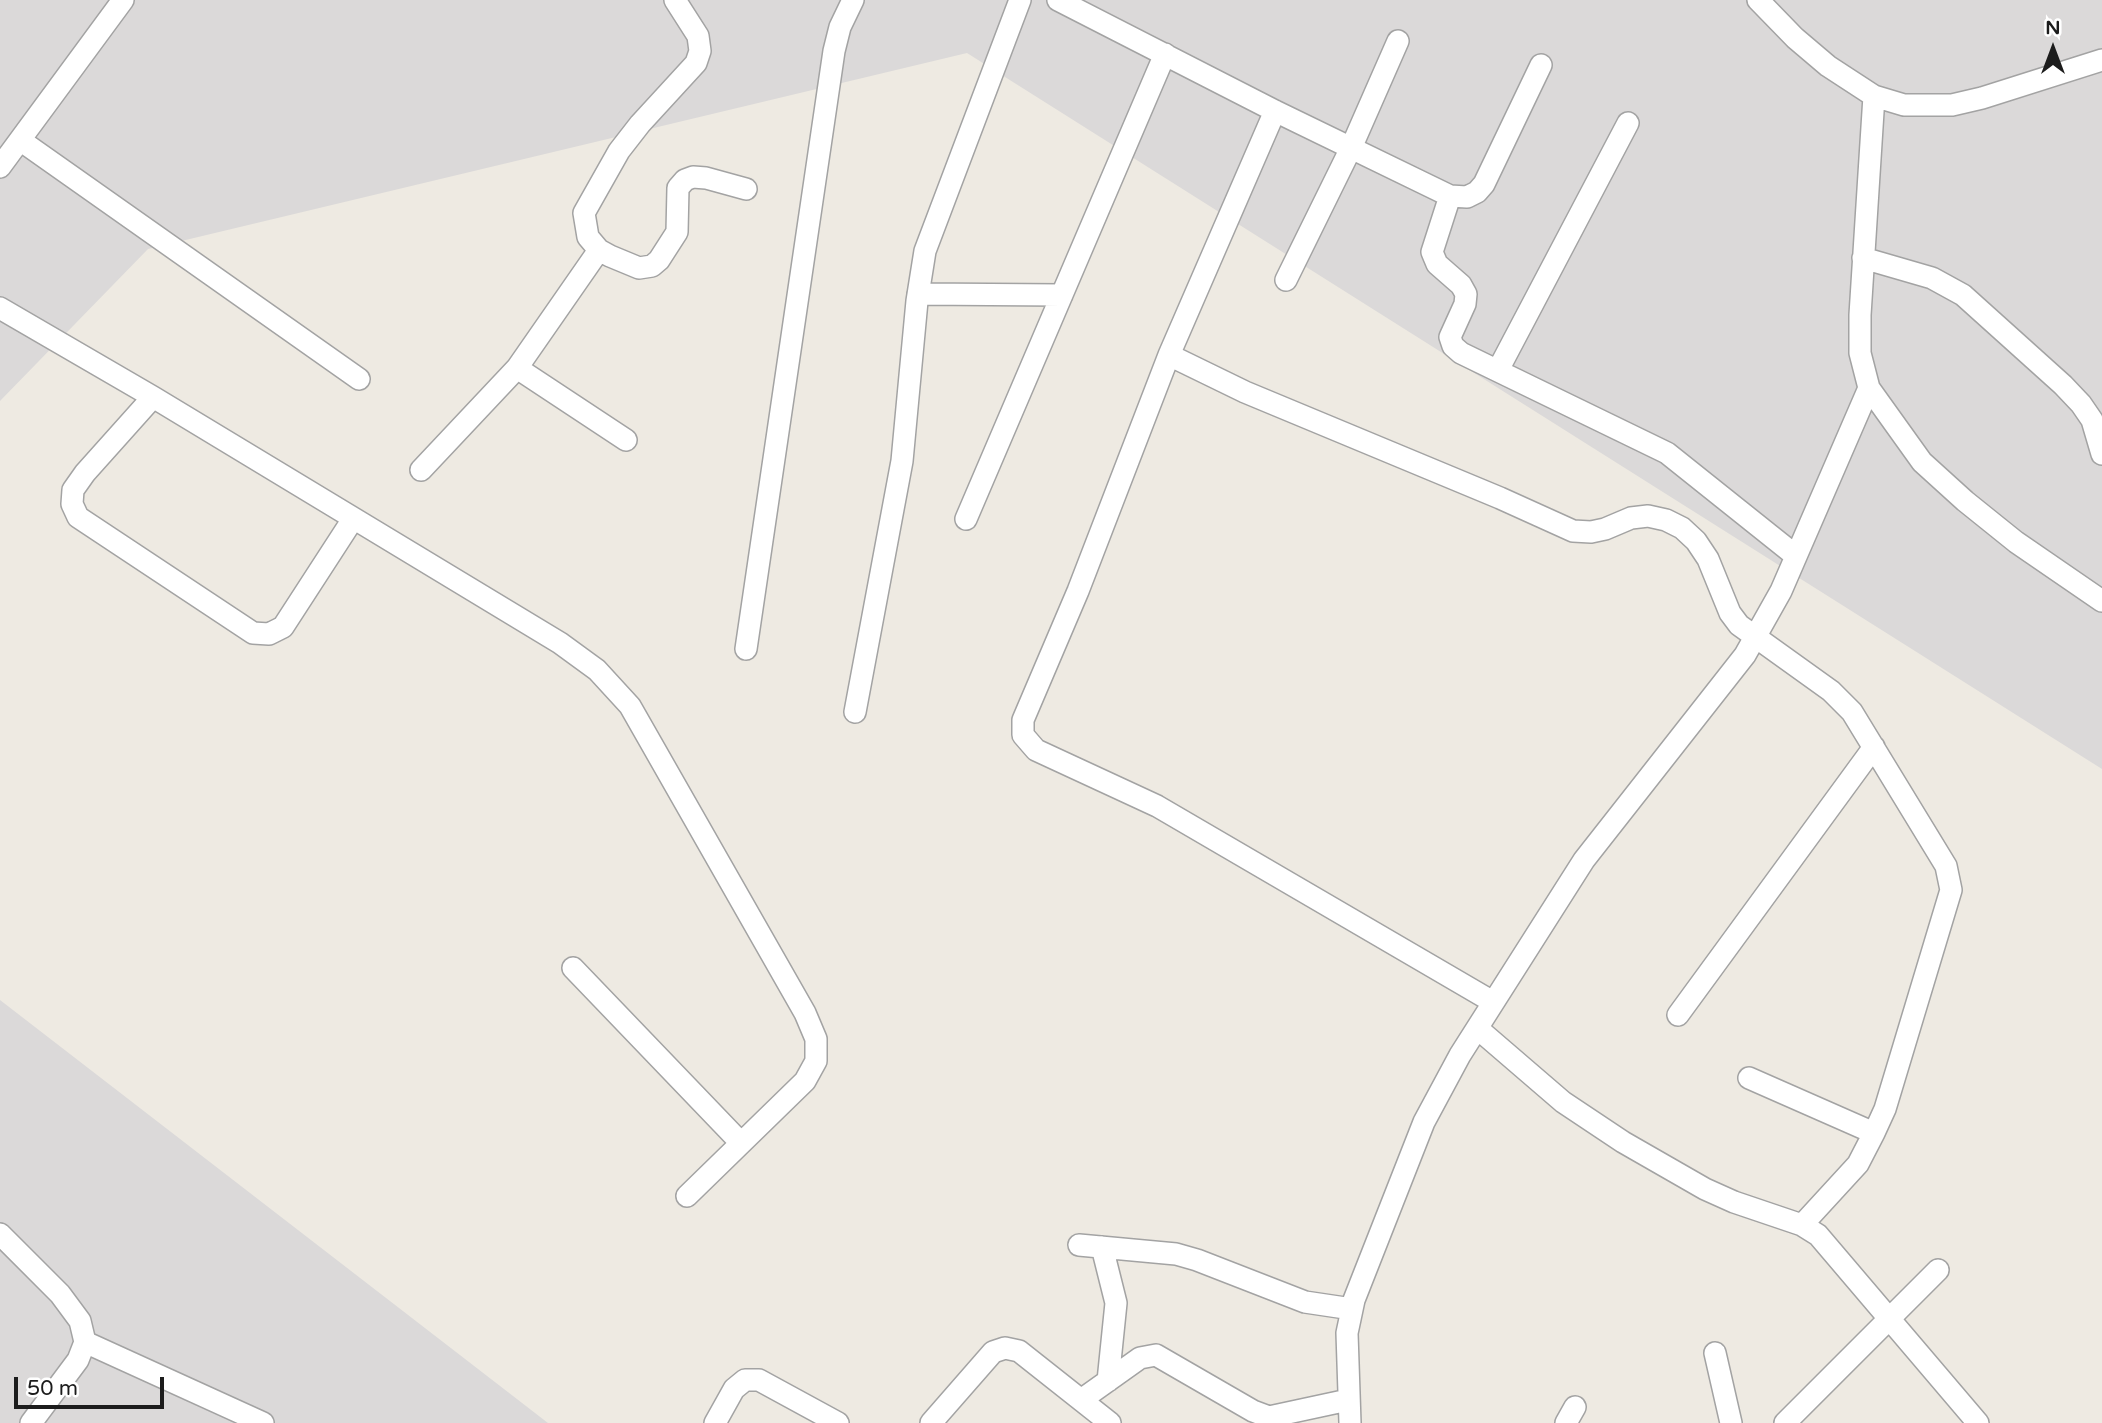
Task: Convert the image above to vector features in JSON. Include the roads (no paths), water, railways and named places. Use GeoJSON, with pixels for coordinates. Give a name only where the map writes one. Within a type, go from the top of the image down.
{"type":"FeatureCollection","features":[{"type":"Feature","properties":{"kind":"street"},"geometry":{"type":"LineString","coordinates":[[0,167],[123,0]]}},
{"type":"Feature","properties":{"kind":"street"},"geometry":{"type":"LineString","coordinates":[[675,0],[698,36],[700,51],[696,63],[619,151],[584,213],[588,237],[599,250],[639,268],[652,266],[677,232],[678,188],[685,180],[693,177],[706,178],[746,189]]}},
{"type":"Feature","properties":{"kind":"street"},"geometry":{"type":"LineString","coordinates":[[746,649],[834,51],[840,27],[853,0]]}},
{"type":"Feature","properties":{"kind":"street"},"geometry":{"type":"LineString","coordinates":[[855,712],[902,461],[918,294],[925,250],[1020,0]]}},
{"type":"Feature","properties":{"kind":"street"},"geometry":{"type":"LineString","coordinates":[[1058,0],[1275,111],[1450,196],[1467,197],[1477,192],[1483,184],[1541,65]]}},
{"type":"Feature","properties":{"kind":"street"},"geometry":{"type":"LineString","coordinates":[[1758,0],[1795,38],[1828,66],[1874,96],[1904,105],[1952,105],[2102,60]]}},
{"type":"Feature","properties":{"kind":"street"},"geometry":{"type":"LineString","coordinates":[[1286,280],[1351,148],[1398,41]]}},
{"type":"Feature","properties":{"kind":"street"},"geometry":{"type":"LineString","coordinates":[[966,519],[1165,54]]}},
{"type":"Feature","properties":{"kind":"street"},"geometry":{"type":"LineString","coordinates":[[1874,96],[1863,258],[1860,353],[1869,388],[1922,462],[2016,542],[2102,601]]}},
{"type":"Feature","properties":{"kind":"street"},"geometry":{"type":"LineString","coordinates":[[1275,111],[1169,355],[1078,591],[1023,720],[1023,735],[1036,750],[1157,806],[1493,1002]]}},
{"type":"Feature","properties":{"kind":"street"},"geometry":{"type":"LineString","coordinates":[[1498,370],[1628,123]]}},
{"type":"Feature","properties":{"kind":"street"},"geometry":{"type":"LineString","coordinates":[[20,140],[359,379]]}},
{"type":"Feature","properties":{"kind":"street"},"geometry":{"type":"LineString","coordinates":[[1450,196],[1432,252],[1437,264],[1461,285],[1466,294],[1465,304],[1450,337],[1453,346],[1461,353],[1667,453],[1796,556]]}},
{"type":"Feature","properties":{"kind":"street"},"geometry":{"type":"LineString","coordinates":[[421,470],[517,368],[599,250]]}},
{"type":"Feature","properties":{"kind":"street"},"geometry":{"type":"LineString","coordinates":[[1863,258],[1932,278],[1963,295],[2081,404],[2092,420],[2102,454]]}},
{"type":"Feature","properties":{"kind":"street"},"geometry":{"type":"LineString","coordinates":[[918,294],[1062,295]]}},
{"type":"Feature","properties":{"kind":"street"},"geometry":{"type":"LineString","coordinates":[[0,309],[153,397],[560,643],[597,670],[629,706],[805,1013],[816,1039],[816,1061],[805,1081],[687,1196]]}},
{"type":"Feature","properties":{"kind":"street"},"geometry":{"type":"LineString","coordinates":[[1169,355],[1256,397],[1573,531],[1605,530],[1630,518],[1648,516],[1666,520],[1682,528],[1696,541],[1708,559],[1730,613],[1739,625],[1832,691],[1852,712],[1946,866],[1951,890],[1885,1109],[1857,1164],[1802,1225]]}},
{"type":"Feature","properties":{"kind":"street"},"geometry":{"type":"LineString","coordinates":[[517,368],[626,440]]}},
{"type":"Feature","properties":{"kind":"street"},"geometry":{"type":"LineString","coordinates":[[1350,1423],[1347,1334],[1352,1309],[1362,1275],[1412,1147],[1454,1066],[1584,860],[1745,655],[1756,637],[1781,591],[1869,388]]}},
{"type":"Feature","properties":{"kind":"street"},"geometry":{"type":"LineString","coordinates":[[153,397],[85,472],[73,490],[72,504],[78,517],[253,633],[269,634],[284,627],[353,519]]}},
{"type":"Feature","properties":{"kind":"street"},"geometry":{"type":"LineString","coordinates":[[1678,1015],[1874,747]]}},
{"type":"Feature","properties":{"kind":"street"},"geometry":{"type":"LineString","coordinates":[[573,968],[741,1143]]}},
{"type":"Feature","properties":{"kind":"street"},"geometry":{"type":"LineString","coordinates":[[1477,1028],[1563,1102],[1623,1142],[1705,1189],[1802,1225],[1818,1235],[1888,1320],[1955,1414],[1978,1423]]}},
{"type":"Feature","properties":{"kind":"street"},"geometry":{"type":"LineString","coordinates":[[1749,1079],[1874,1133]]}},
{"type":"Feature","properties":{"kind":"street"},"geometry":{"type":"LineString","coordinates":[[0,1234],[60,1294],[80,1321],[85,1342],[78,1360],[32,1423]]}},
{"type":"Feature","properties":{"kind":"street"},"geometry":{"type":"LineString","coordinates":[[1079,1245],[1176,1254],[1305,1302],[1352,1309]]}},
{"type":"Feature","properties":{"kind":"street"},"geometry":{"type":"LineString","coordinates":[[1102,1247],[1116,1303],[1108,1381]]}},
{"type":"Feature","properties":{"kind":"street"},"geometry":{"type":"LineString","coordinates":[[1785,1423],[1938,1270]]}},
{"type":"Feature","properties":{"kind":"street"},"geometry":{"type":"LineString","coordinates":[[85,1342],[264,1423]]}},
{"type":"Feature","properties":{"kind":"street"},"geometry":{"type":"LineString","coordinates":[[931,1423],[993,1352],[1005,1348],[1019,1351],[1081,1400],[1100,1420]]}},
{"type":"Feature","properties":{"kind":"street"},"geometry":{"type":"LineString","coordinates":[[1715,1353],[1731,1423]]}},
{"type":"Feature","properties":{"kind":"street"},"geometry":{"type":"LineString","coordinates":[[1081,1400],[1140,1358],[1156,1356],[1253,1411],[1269,1417],[1348,1400]]}},
{"type":"Feature","properties":{"kind":"street"},"geometry":{"type":"LineString","coordinates":[[715,1423],[734,1389],[745,1380],[759,1380],[838,1423]]}}]}
